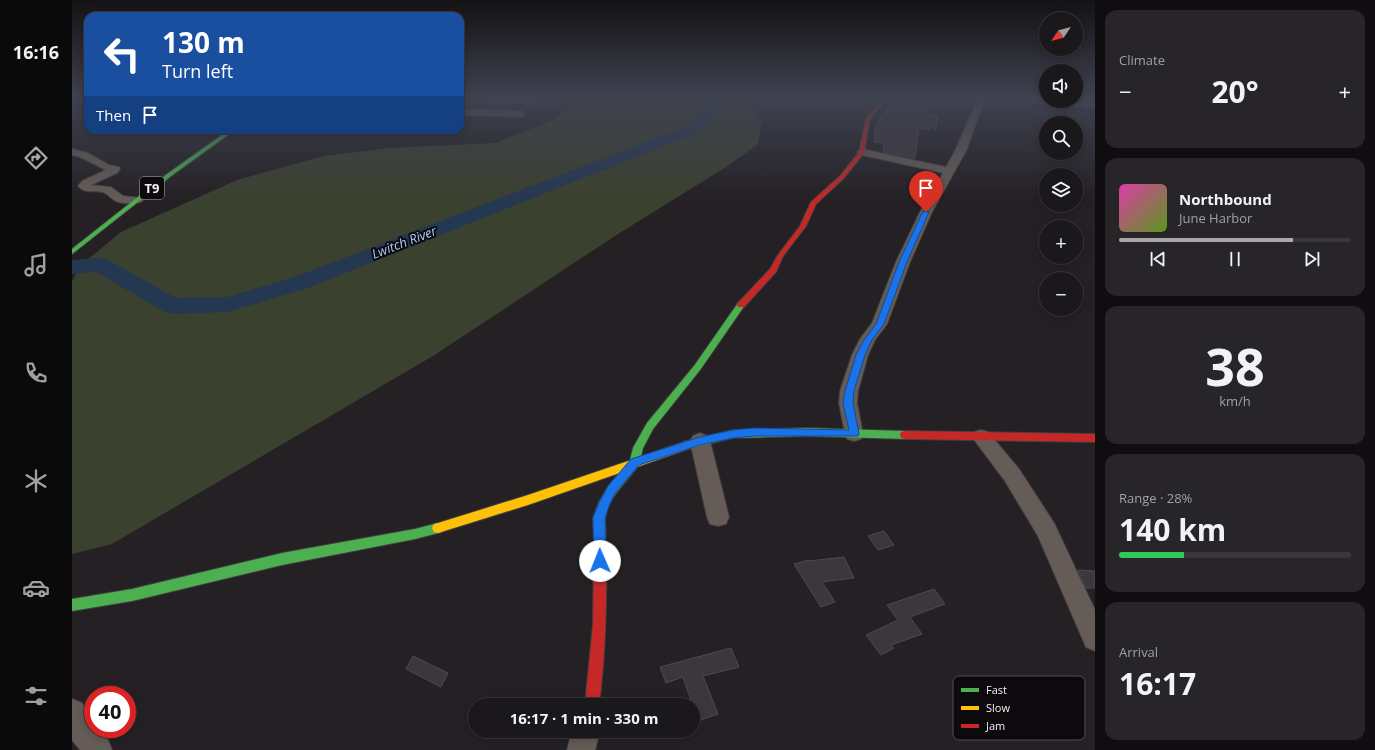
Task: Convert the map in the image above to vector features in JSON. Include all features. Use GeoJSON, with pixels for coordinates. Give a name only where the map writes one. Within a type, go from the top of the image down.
{"type":"FeatureCollection","features":[{"type":"Feature","properties":{"kind":"main road"},"geometry":{"type":"LineString","coordinates":[[593,698],[598,665],[601,589],[599,518],[603,505],[612,490],[635,462],[638,448],[650,426],[698,368],[746,298],[773,270],[780,256],[803,226],[813,203],[842,177],[862,152],[865,132]]}},
{"type":"Feature","properties":{"kind":"main road","name":"T9"},"geometry":{"type":"LineString","coordinates":[[74,251],[198,153],[226,134]]}},
{"type":"Feature","properties":{"kind":"main road"},"geometry":{"type":"LineString","coordinates":[[72,605],[132,595],[282,559],[408,535],[451,525],[700,441],[733,434],[755,432],[1095,438]]}},
{"type":"Feature","properties":{"kind":"street"},"geometry":{"type":"LineString","coordinates":[[854,434],[848,403],[849,391],[860,355],[868,340],[880,324],[903,262],[926,212],[962,149],[968,132]]}},
{"type":"Feature","properties":{"kind":"street"},"geometry":{"type":"LineString","coordinates":[[72,152],[84,155],[106,167],[115,169],[86,183],[84,186],[88,188],[107,189],[120,199],[137,200]]}},
{"type":"Feature","properties":{"kind":"street"},"geometry":{"type":"LineString","coordinates":[[862,152],[949,171]]}},
{"type":"Feature","properties":{"kind":"street"},"geometry":{"type":"LineString","coordinates":[[981,437],[1012,475],[1046,530],[1095,638]]}},
{"type":"Feature","properties":{"kind":"street"},"geometry":{"type":"LineString","coordinates":[[700,441],[718,517]]}},
{"type":"Feature","properties":{"kind":"street"},"geometry":{"type":"LineString","coordinates":[[72,713],[98,750]]}},
{"type":"Feature","properties":{"kind":"street"},"geometry":{"type":"LineString","coordinates":[[581,750],[584,738]]}},
{"type":"Feature","properties":{"kind":"green space"},"geometry":{"type":"Polygon","coordinates":[[[523,132],[760,132],[758,144],[726,167],[618,234],[433,356],[112,544],[72,554],[72,281],[81,265],[121,232],[237,180],[324,156],[389,148],[496,143],[523,132]]]}},
{"type":"Feature","properties":{"kind":"building"},"geometry":{"type":"Polygon","coordinates":[[[875,132],[918,132],[915,158],[883,152],[884,143],[874,142],[875,132]]]}},
{"type":"Feature","properties":{"kind":"building"},"geometry":{"type":"Polygon","coordinates":[[[884,531],[894,545],[878,550],[868,536],[884,531]]]}},
{"type":"Feature","properties":{"kind":"building"},"geometry":{"type":"Polygon","coordinates":[[[844,557],[854,578],[822,582],[835,602],[821,607],[794,564],[808,560],[844,557]]]}},
{"type":"Feature","properties":{"kind":"building"},"geometry":{"type":"Polygon","coordinates":[[[1078,570],[1095,571],[1095,588],[1086,588],[1078,570]]]}},
{"type":"Feature","properties":{"kind":"building"},"geometry":{"type":"Polygon","coordinates":[[[934,589],[945,604],[910,617],[922,634],[891,645],[894,648],[881,655],[866,635],[898,620],[887,605],[934,589]]]}},
{"type":"Feature","properties":{"kind":"building"},"geometry":{"type":"Polygon","coordinates":[[[731,648],[739,667],[703,676],[718,714],[700,720],[700,698],[690,698],[683,677],[666,683],[660,667],[731,648]]]}},
{"type":"Feature","properties":{"kind":"building"},"geometry":{"type":"Polygon","coordinates":[[[413,656],[448,673],[441,687],[406,669],[413,656]]]}},
{"type":"Feature","properties":{"kind":"waterway","name":"Lwitch River"},"geometry":{"type":"LineString","coordinates":[[72,267],[100,265],[172,306],[228,304],[300,283],[685,132]]}},
{"type":"Feature","properties":{"kind":"traffic: fast"},"geometry":{"type":"LineString","coordinates":[[72,252],[169,175],[226,134]]}},
{"type":"Feature","properties":{"kind":"traffic: fast"},"geometry":{"type":"LineString","coordinates":[[600,543],[599,518],[603,505],[612,490],[635,462],[638,448],[650,426],[697,368],[741,305]]}},
{"type":"Feature","properties":{"kind":"traffic: fast"},"geometry":{"type":"LineString","coordinates":[[687,445],[733,434],[806,432],[905,435]]}},
{"type":"Feature","properties":{"kind":"traffic: fast"},"geometry":{"type":"LineString","coordinates":[[72,605],[132,595],[282,559],[415,534],[438,528]]}},
{"type":"Feature","properties":{"kind":"traffic: slow"},"geometry":{"type":"LineString","coordinates":[[438,528],[528,500],[687,445]]}},
{"type":"Feature","properties":{"kind":"traffic: jam"},"geometry":{"type":"LineString","coordinates":[[741,305],[773,270],[780,256],[803,226],[813,203],[842,177],[862,152],[866,132]]}},
{"type":"Feature","properties":{"kind":"traffic: jam"},"geometry":{"type":"LineString","coordinates":[[905,435],[1095,438]]}},
{"type":"Feature","properties":{"kind":"traffic: jam"},"geometry":{"type":"LineString","coordinates":[[593,698],[597,664],[599,624],[600,543]]}},
{"type":"Feature","properties":{"kind":"route"},"geometry":{"type":"LineString","coordinates":[[600,561],[599,518],[603,505],[612,490],[635,462],[679,447],[733,434],[755,432],[854,434],[848,403],[849,391],[860,355],[868,340],[880,324],[903,262],[926,212]]}}]}
